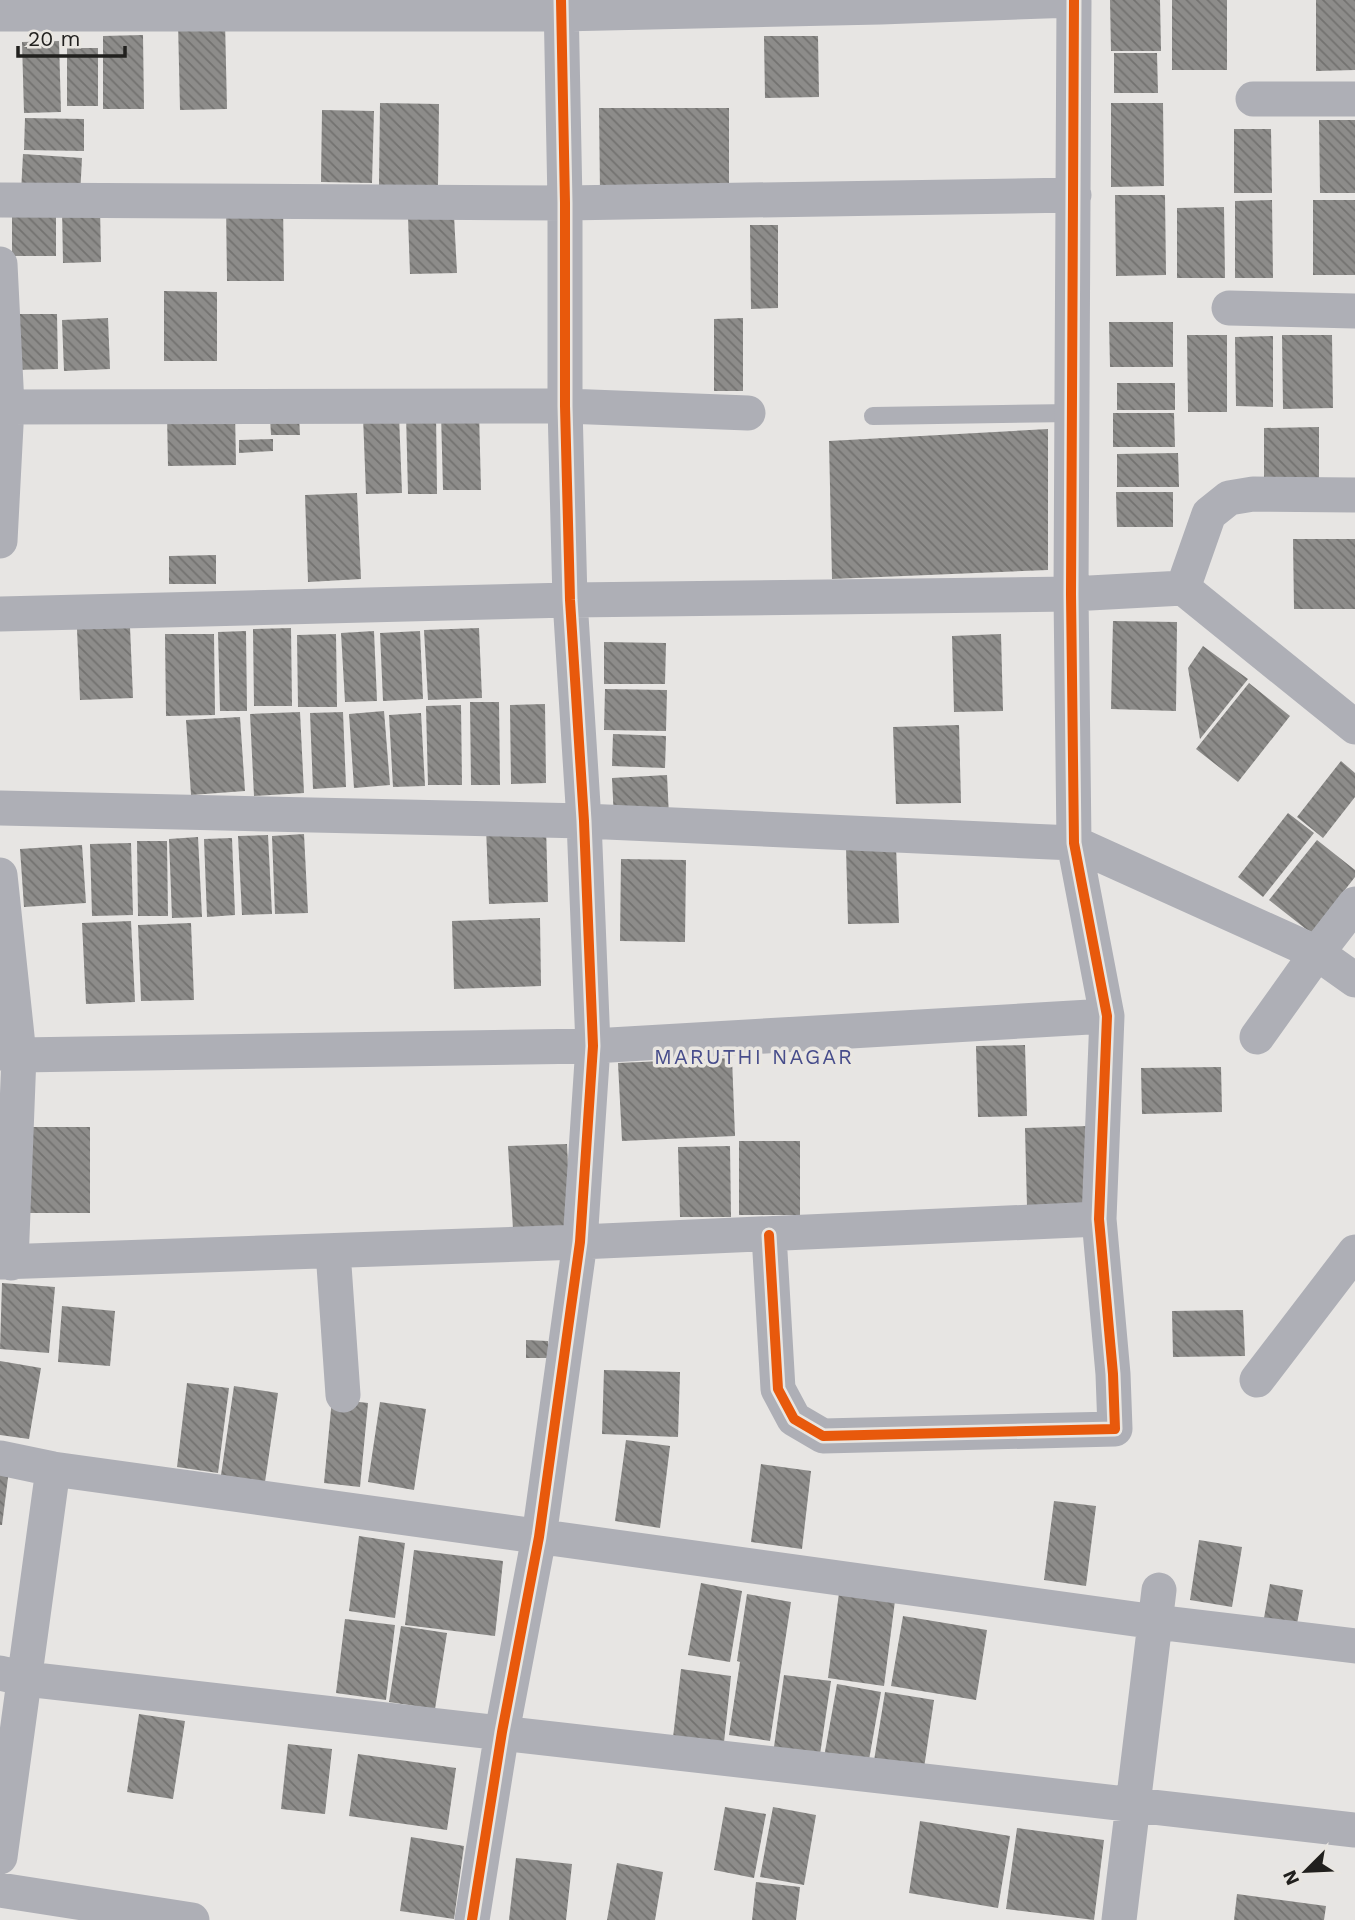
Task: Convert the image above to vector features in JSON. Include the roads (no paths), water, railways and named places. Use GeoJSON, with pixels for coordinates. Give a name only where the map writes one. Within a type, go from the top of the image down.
{"type":"FeatureCollection","features":[{"type":"Feature","properties":{"kind":"street"},"geometry":{"type":"LineString","coordinates":[[0,15],[561,7],[881,7],[1074,0],[1071,594],[1074,843],[1107,1016],[1099,1219],[1113,1374],[1115,1429],[823,1436],[794,1419],[778,1389],[769,1235]]}},
{"type":"Feature","properties":{"kind":"street"},"geometry":{"type":"LineString","coordinates":[[472,1920],[502,1732],[539,1537],[580,1242],[593,1046],[584,821],[570,600],[561,7]]}},
{"type":"Feature","properties":{"kind":"street"},"geometry":{"type":"LineString","coordinates":[[1253,99],[1355,99]]}},
{"type":"Feature","properties":{"kind":"street"},"geometry":{"type":"LineString","coordinates":[[0,201],[565,203],[1074,195]]}},
{"type":"Feature","properties":{"kind":"street"},"geometry":{"type":"LineString","coordinates":[[0,264],[3,406],[0,541]]}},
{"type":"Feature","properties":{"kind":"street"},"geometry":{"type":"LineString","coordinates":[[1230,308],[1355,311]]}},
{"type":"Feature","properties":{"kind":"street"},"geometry":{"type":"LineString","coordinates":[[3,406],[565,407],[748,413]]}},
{"type":"Feature","properties":{"kind":"street"},"geometry":{"type":"LineString","coordinates":[[1183,588],[1209,514],[1229,498],[1253,494],[1355,495]]}},
{"type":"Feature","properties":{"kind":"street"},"geometry":{"type":"LineString","coordinates":[[0,614],[570,600],[1071,594],[1183,588],[1355,727]]}},
{"type":"Feature","properties":{"kind":"street"},"geometry":{"type":"LineString","coordinates":[[0,808],[584,821],[1074,843],[1317,953],[1355,980]]}},
{"type":"Feature","properties":{"kind":"street"},"geometry":{"type":"LineString","coordinates":[[0,875],[9,1054],[5,1262],[769,1235],[1099,1219]]}},
{"type":"Feature","properties":{"kind":"street"},"geometry":{"type":"LineString","coordinates":[[1257,1037],[1355,904]]}},
{"type":"Feature","properties":{"kind":"street"},"geometry":{"type":"LineString","coordinates":[[9,1054],[593,1046],[1107,1016]]}},
{"type":"Feature","properties":{"kind":"street"},"geometry":{"type":"LineString","coordinates":[[333,1251],[343,1395]]}},
{"type":"Feature","properties":{"kind":"street"},"geometry":{"type":"LineString","coordinates":[[1257,1380],[1355,1252]]}},
{"type":"Feature","properties":{"kind":"street"},"geometry":{"type":"LineString","coordinates":[[0,1458],[53,1469],[539,1537],[1158,1606],[1352,1637]]}},
{"type":"Feature","properties":{"kind":"street"},"geometry":{"type":"LineString","coordinates":[[0,1857],[13,1676],[53,1469]]}},
{"type":"Feature","properties":{"kind":"street"},"geometry":{"type":"LineString","coordinates":[[1119,1920],[1158,1606]]}},
{"type":"Feature","properties":{"kind":"street"},"geometry":{"type":"LineString","coordinates":[[13,1676],[1355,1830]]}},
{"type":"Feature","properties":{"kind":"street"},"geometry":{"type":"LineString","coordinates":[[0,1890],[192,1920]]}},
{"type":"Feature","properties":{"kind":"lane"},"geometry":{"type":"LineString","coordinates":[[873,416],[1073,413]]}},
{"type":"Feature","properties":{"kind":"district","name":"MARUTHI NAGAR"},"geometry":{"type":"Point","coordinates":[754,1056]}}]}
